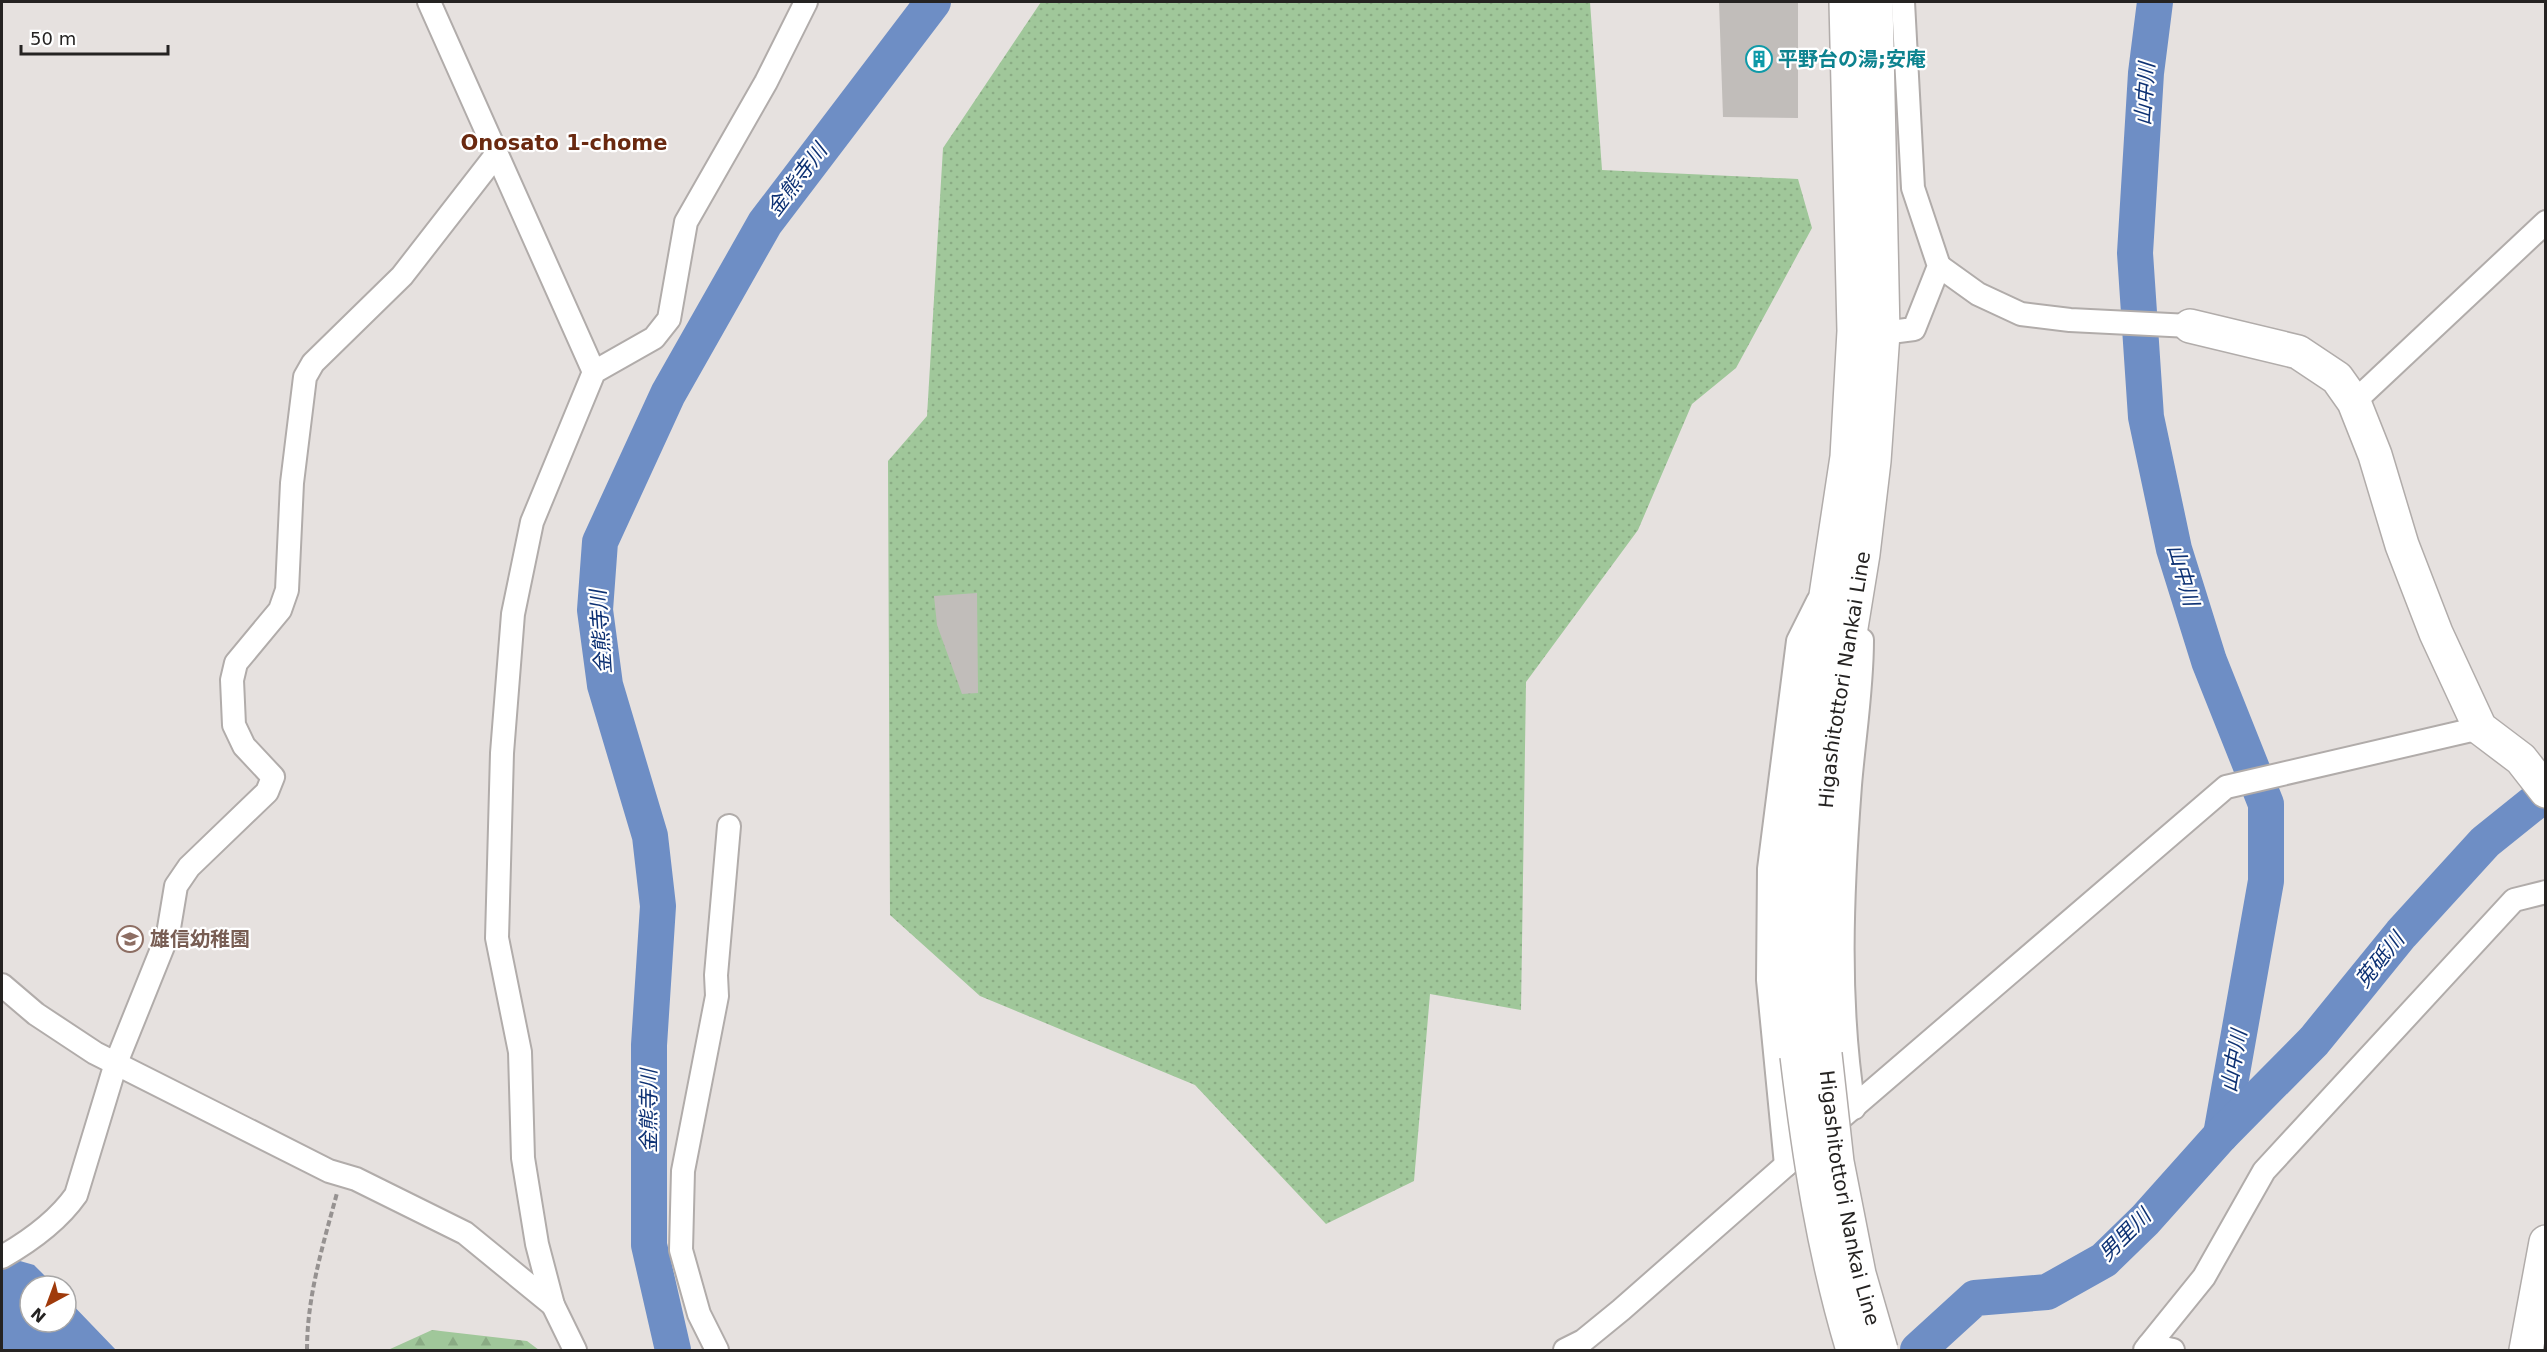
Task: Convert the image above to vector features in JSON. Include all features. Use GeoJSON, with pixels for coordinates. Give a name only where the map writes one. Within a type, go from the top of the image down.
{"type":"FeatureCollection","features":[{"type":"Feature","properties":{"kind":"main road","name":"Higashitottori Nankai Line"},"geometry":{"type":"LineString","coordinates":[[1846,2],[1854,331],[1847,457],[1803,747],[1793,855],[1791,955],[1811,1055],[1837,1162],[1859,1274],[1881,1350]]}},
{"type":"Feature","properties":{"kind":"main road","name":"Higashitottori Nankai Line"},"geometry":{"type":"LineString","coordinates":[[1852,1350],[1835,1292],[1810,1162],[1811,1055],[1819,954],[1821,859],[1832,750],[1863,554],[1874,460],[1883,333],[1876,2]]}},
{"type":"Feature","properties":{"kind":"main road"},"geometry":{"type":"LineString","coordinates":[[2190,326],[2298,352],[2337,378],[2354,402],[2375,455],[2402,545],[2436,633],[2480,728],[2521,759],[2546,791]]}},
{"type":"Feature","properties":{"kind":"main road"},"geometry":{"type":"LineString","coordinates":[[2526,1350],[2546,1242]]}},
{"type":"Feature","properties":{"kind":"street"},"geometry":{"type":"LineString","coordinates":[[429,2],[594,372]]}},
{"type":"Feature","properties":{"kind":"street"},"geometry":{"type":"LineString","coordinates":[[575,1350],[553,1305],[537,1244],[523,1158],[520,1052],[497,938],[502,753],[513,614],[532,522],[594,372],[654,338],[669,319],[686,222],[765,82],[806,2]]}},
{"type":"Feature","properties":{"kind":"street"},"geometry":{"type":"LineString","coordinates":[[1904,2],[1913,188],[1939,266],[1978,294],[2021,314],[2070,320],[2190,326]]}},
{"type":"Feature","properties":{"kind":"street"},"geometry":{"type":"LineString","coordinates":[[2,1257],[22,1246],[63,1214],[76,1196],[116,1063],[168,934],[176,886],[189,867],[267,792],[273,777],[244,746],[234,725],[232,680],[236,663],[280,610],[287,590],[292,483],[305,377],[313,363],[402,276],[496,155]]}},
{"type":"Feature","properties":{"kind":"street"},"geometry":{"type":"LineString","coordinates":[[2354,402],[2546,222]]}},
{"type":"Feature","properties":{"kind":"street"},"geometry":{"type":"LineString","coordinates":[[1883,333],[1914,329],[1939,266]]}},
{"type":"Feature","properties":{"kind":"street"},"geometry":{"type":"LineString","coordinates":[[1854,1108],[1849,1074],[1842,948],[1850,787],[1862,656],[1863,554]]}},
{"type":"Feature","properties":{"kind":"street"},"geometry":{"type":"LineString","coordinates":[[1786,1165],[1768,980],[1769,869],[1781,760],[1798,641],[1829,580]]}},
{"type":"Feature","properties":{"kind":"street"},"geometry":{"type":"LineString","coordinates":[[1580,1347],[1786,1165],[2226,787],[2480,728]]}},
{"type":"Feature","properties":{"kind":"street"},"geometry":{"type":"LineString","coordinates":[[717,1350],[699,1314],[681,1250],[682,1171],[717,996],[716,963],[729,826]]}},
{"type":"Feature","properties":{"kind":"street"},"geometry":{"type":"LineString","coordinates":[[2147,1348],[2204,1277],[2264,1172],[2514,900],[2546,892]]}},
{"type":"Feature","properties":{"kind":"street"},"geometry":{"type":"LineString","coordinates":[[2,986],[46,1020],[95,1053],[329,1171],[356,1179],[465,1233],[553,1305]]}},
{"type":"Feature","properties":{"kind":"street"},"geometry":{"type":"LineString","coordinates":[[2147,1348],[2173,1350]]}},
{"type":"Feature","properties":{"kind":"path"},"geometry":{"type":"LineString","coordinates":[[308,1350],[307,1327],[316,1269],[342,1175]]}},
{"type":"Feature","properties":{"kind":"green space"},"geometry":{"type":"Polygon","coordinates":[[[1041,2],[1590,2],[1602,170],[1798,179],[1812,228],[1736,368],[1692,404],[1638,530],[1526,682],[1521,1010],[1430,994],[1414,1181],[1326,1224],[1195,1085],[980,996],[890,915],[888,461],[927,416],[943,148],[1041,2]]]}},
{"type":"Feature","properties":{"kind":"green space"},"geometry":{"type":"Polygon","coordinates":[[[432,1330],[527,1341],[539,1350],[388,1350],[432,1330]]]}},
{"type":"Feature","properties":{"kind":"water"},"geometry":{"type":"Polygon","coordinates":[[[13,1259],[34,1265],[43,1274],[18,1274],[18,1334],[78,1334],[78,1310],[116,1350],[2,1350],[2,1266],[13,1259]]]}},
{"type":"Feature","properties":{"kind":"building","name":"平野台の湯;安庵"},"geometry":{"type":"Polygon","coordinates":[[[1719,2],[1798,2],[1798,118],[1723,117],[1719,2]]]}},
{"type":"Feature","properties":{"kind":"building"},"geometry":{"type":"Polygon","coordinates":[[[977,593],[978,693],[962,694],[937,625],[934,596],[977,593]]]}},
{"type":"Feature","properties":{"kind":"waterway","name":"金熊寺川"},"geometry":{"type":"LineString","coordinates":[[673,1350],[649,1245],[649,1045],[658,906],[650,836],[605,685],[595,610],[600,542],[668,394],[765,223],[933,2]]}},
{"type":"Feature","properties":{"kind":"waterway","name":"山中川"},"geometry":{"type":"LineString","coordinates":[[2155,2],[2146,73],[2135,253],[2146,417],[2174,549],[2209,661],[2266,804],[2266,881],[2221,1135]]}},
{"type":"Feature","properties":{"kind":"waterway","name":"莵砥川"},"geometry":{"type":"LineString","coordinates":[[1918,1350],[1975,1298],[2047,1292],[2104,1260],[2145,1220],[2221,1135],[2314,1041],[2401,934],[2485,842],[2546,793]]}},
{"type":"Feature","properties":{"kind":"place","name":"平野台の湯;安庵"},"geometry":{"type":"Point","coordinates":[1759,59]}},
{"type":"Feature","properties":{"kind":"place","name":"雄信幼稚園"},"geometry":{"type":"Point","coordinates":[130,939]}},
{"type":"Feature","properties":{"kind":"district","name":"Onosato 1-chome"},"geometry":{"type":"Point","coordinates":[564,143]}},
{"type":"Feature","properties":{"kind":"water label","name":"男里川"},"geometry":{"type":"Point","coordinates":[2125,1235]}}]}
